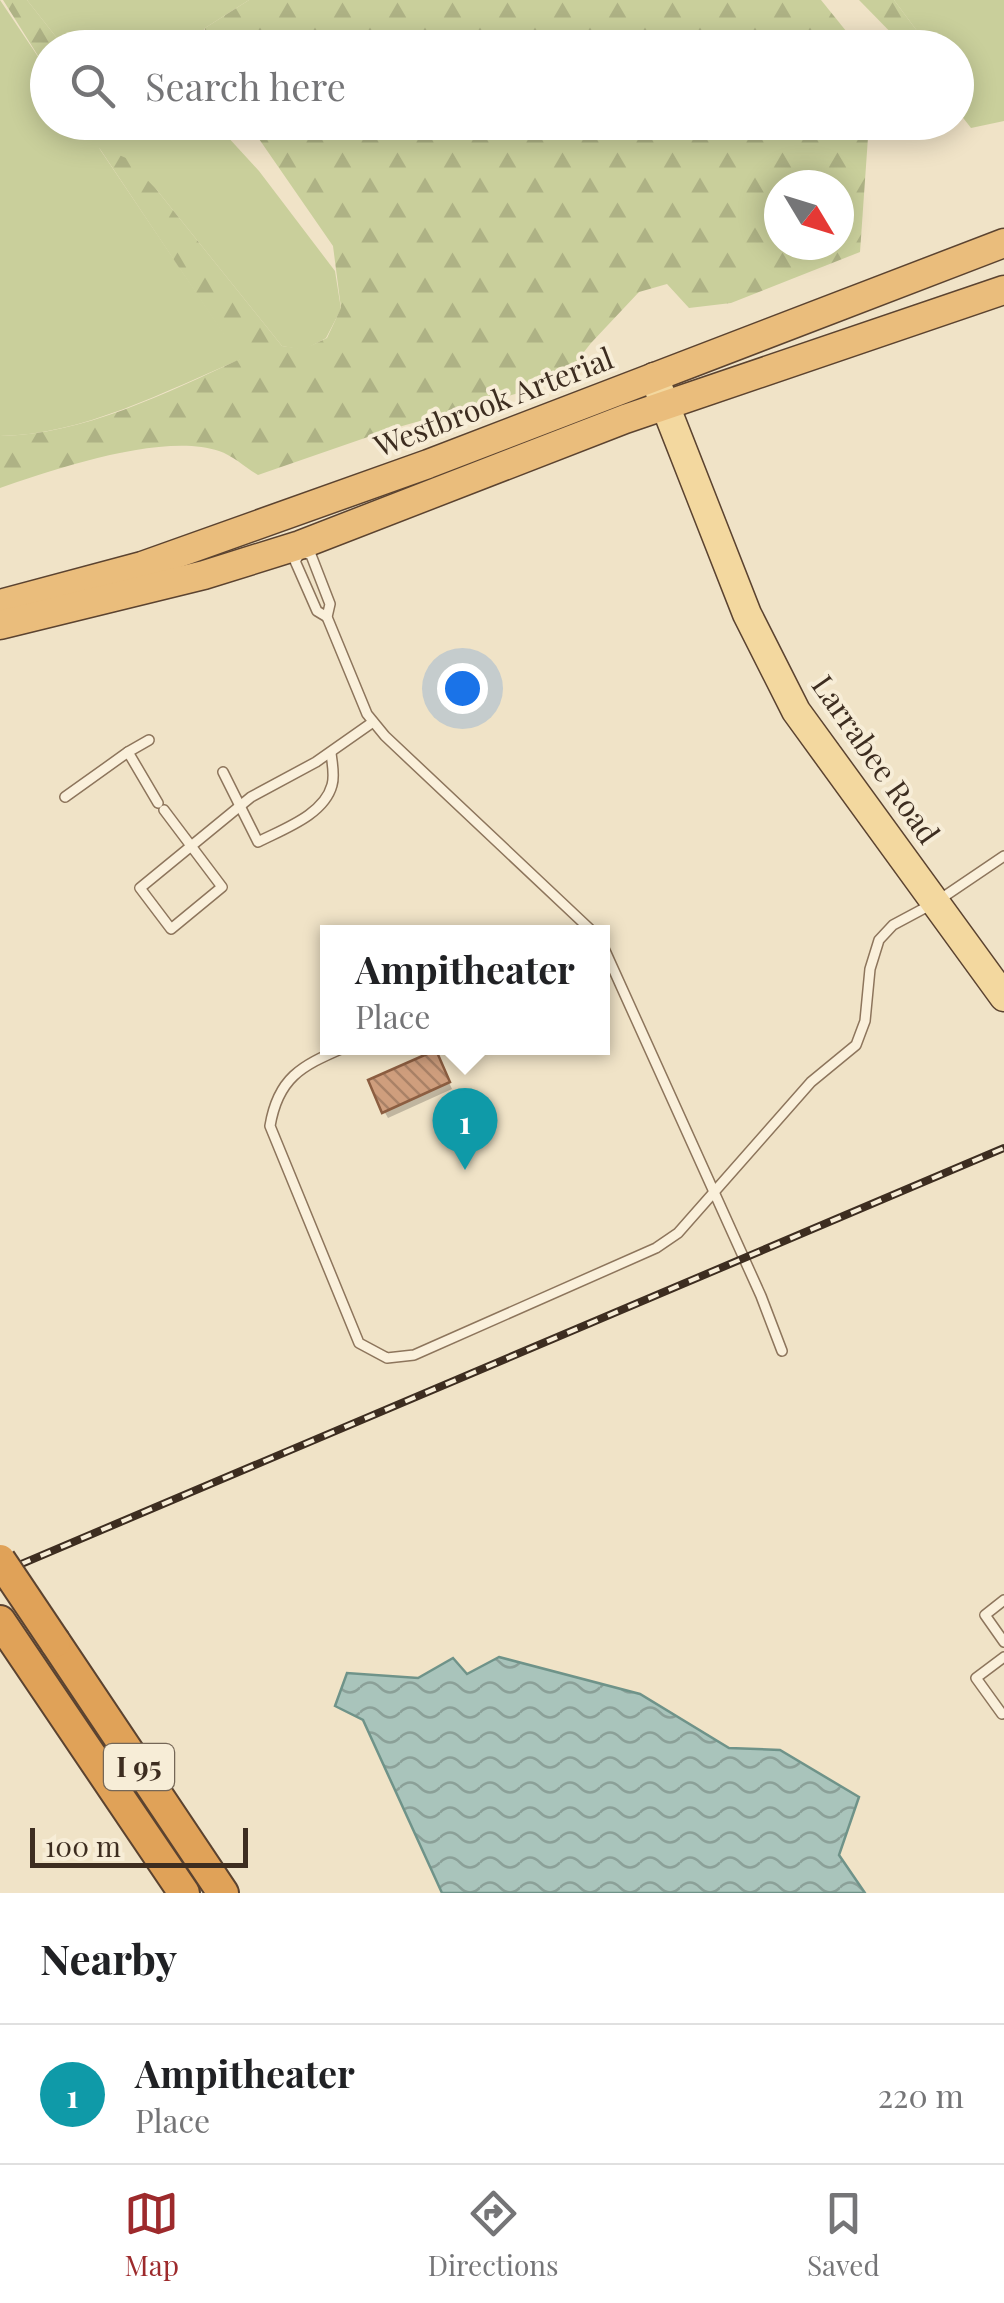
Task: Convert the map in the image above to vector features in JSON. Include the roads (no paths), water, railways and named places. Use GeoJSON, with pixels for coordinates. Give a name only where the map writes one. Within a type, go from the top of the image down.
{"type":"FeatureCollection","features":[{"type":"Feature","properties":{"kind":"highway","name":"Westbrook Arterial"},"geometry":{"type":"LineString","coordinates":[[0,604],[142,566],[288,514],[1004,242]]}},
{"type":"Feature","properties":{"kind":"highway","name":"Westbrook Arterial"},"geometry":{"type":"LineString","coordinates":[[0,625],[301,548],[665,406],[1004,290]]}},
{"type":"Feature","properties":{"kind":"highway","name":"I 95"},"geometry":{"type":"LineString","coordinates":[[0,1560],[223,1893]]}},
{"type":"Feature","properties":{"kind":"highway","name":"I 95"},"geometry":{"type":"LineString","coordinates":[[0,1621],[184,1893]]}},
{"type":"Feature","properties":{"kind":"main road","name":"Larrabee Road"},"geometry":{"type":"LineString","coordinates":[[654,377],[747,614],[796,711],[1004,998]]}},
{"type":"Feature","properties":{"kind":"lane"},"geometry":{"type":"LineString","coordinates":[[288,514],[301,548],[311,555],[318,571],[330,604],[327,616],[367,714],[585,925]]}},
{"type":"Feature","properties":{"kind":"lane"},"geometry":{"type":"LineString","coordinates":[[301,548],[295,560],[317,611],[327,616]]}},
{"type":"Feature","properties":{"kind":"lane"},"geometry":{"type":"LineString","coordinates":[[128,752],[161,806],[191,846],[222,887],[171,930],[140,888],[191,846],[238,808],[252,796],[331,753],[373,722]]}},
{"type":"Feature","properties":{"kind":"lane"},"geometry":{"type":"LineString","coordinates":[[65,797],[150,740]]}},
{"type":"Feature","properties":{"kind":"lane"},"geometry":{"type":"LineString","coordinates":[[223,772],[258,842],[304,818],[325,800],[334,782],[331,753]]}},
{"type":"Feature","properties":{"kind":"lane"},"geometry":{"type":"LineString","coordinates":[[325,1055],[312,1060],[288,1080],[274,1100],[270,1126],[360,1343],[387,1358],[414,1355],[656,1248],[678,1234],[812,1082],[856,1044],[879,940],[893,926],[1004,856]]}},
{"type":"Feature","properties":{"kind":"lane"},"geometry":{"type":"LineString","coordinates":[[610,962],[715,1192],[782,1352]]}},
{"type":"Feature","properties":{"kind":"lane"},"geometry":{"type":"LineString","coordinates":[[1004,1600],[985,1615],[1004,1642]]}},
{"type":"Feature","properties":{"kind":"lane"},"geometry":{"type":"LineString","coordinates":[[1003,1714],[976,1678],[1004,1656]]}},
{"type":"Feature","properties":{"kind":"water"},"geometry":{"type":"Polygon","coordinates":[[[499,1657],[640,1694],[729,1748],[780,1750],[859,1797],[839,1855],[865,1893],[442,1893],[363,1720],[335,1706],[347,1673],[418,1678],[453,1658],[467,1674],[499,1657]]]}},
{"type":"Feature","properties":{"kind":"railway"},"geometry":{"type":"LineString","coordinates":[[0,1573],[1004,1148]]}},
{"type":"Feature","properties":{"kind":"place","name":"Ampitheater"},"geometry":{"type":"Point","coordinates":[465,1170]}}]}
